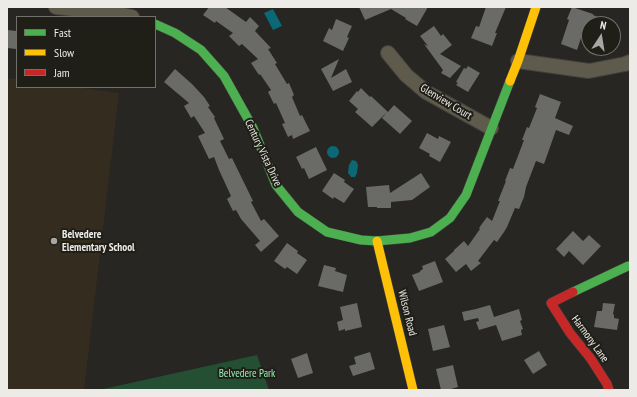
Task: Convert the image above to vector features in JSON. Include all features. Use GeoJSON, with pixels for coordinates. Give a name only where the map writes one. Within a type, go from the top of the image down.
{"type":"FeatureCollection","features":[{"type":"Feature","properties":{"kind":"street"},"geometry":{"type":"LineString","coordinates":[[56,7],[111,10],[129,16]]}},
{"type":"Feature","properties":{"kind":"street","name":"Century Vista Drive"},"geometry":{"type":"LineString","coordinates":[[156,24],[176,33],[201,50],[224,76],[252,128],[276,185],[298,212],[327,232],[377,242],[410,238],[430,232],[450,218],[466,195],[518,62],[536,7]]}},
{"type":"Feature","properties":{"kind":"street","name":"Glenview Court"},"geometry":{"type":"LineString","coordinates":[[388,53],[406,75],[426,92],[491,128]]}},
{"type":"Feature","properties":{"kind":"street"},"geometry":{"type":"LineString","coordinates":[[518,62],[588,71],[630,62]]}},
{"type":"Feature","properties":{"kind":"street","name":"Wilson Road"},"geometry":{"type":"LineString","coordinates":[[377,242],[413,390]]}},
{"type":"Feature","properties":{"kind":"street","name":"Harmony Lane"},"geometry":{"type":"LineString","coordinates":[[609,390],[607,384],[591,359],[570,333],[551,303],[628,266]]}},
{"type":"Feature","properties":{"kind":"shaded area","name":"Belvedere Elementary School"},"geometry":{"type":"Polygon","coordinates":[[[7,78],[16,79],[16,88],[83,88],[119,93],[84,390],[7,390],[7,78]]]}},
{"type":"Feature","properties":{"kind":"green space","name":"Belvedere Park"},"geometry":{"type":"Polygon","coordinates":[[[257,355],[269,390],[99,390],[257,355]]]}},
{"type":"Feature","properties":{"kind":"water"},"geometry":{"type":"Polygon","coordinates":[[[273,9],[282,26],[273,30],[264,13],[273,9]]]}},
{"type":"Feature","properties":{"kind":"water"},"geometry":{"type":"Polygon","coordinates":[[[335,146],[338,147],[338,157],[331,158],[328,157],[327,150],[328,147],[335,146]]]}},
{"type":"Feature","properties":{"kind":"water"},"geometry":{"type":"Polygon","coordinates":[[[352,160],[356,161],[358,165],[355,177],[351,177],[348,173],[349,165],[352,160]]]}},
{"type":"Feature","properties":{"kind":"building"},"geometry":{"type":"Polygon","coordinates":[[[209,7],[225,7],[246,22],[250,17],[259,26],[255,31],[271,48],[268,49],[277,63],[275,64],[287,84],[289,83],[294,95],[292,97],[300,116],[302,115],[310,131],[293,139],[292,135],[288,137],[282,124],[285,123],[276,103],[274,104],[268,92],[271,90],[251,63],[258,59],[242,44],[239,46],[229,36],[233,33],[216,21],[215,23],[203,15],[209,7]]]}},
{"type":"Feature","properties":{"kind":"building"},"geometry":{"type":"Polygon","coordinates":[[[359,7],[428,7],[417,26],[391,9],[365,20],[359,7]]]}},
{"type":"Feature","properties":{"kind":"building"},"geometry":{"type":"Polygon","coordinates":[[[486,7],[506,7],[495,33],[497,33],[492,46],[471,38],[476,26],[479,27],[486,7]]]}},
{"type":"Feature","properties":{"kind":"building"},"geometry":{"type":"Polygon","coordinates":[[[572,7],[596,16],[581,16],[581,38],[577,50],[561,44],[569,20],[567,19],[572,7]]]}},
{"type":"Feature","properties":{"kind":"building"},"geometry":{"type":"Polygon","coordinates":[[[336,19],[352,26],[347,37],[349,38],[343,51],[323,41],[329,28],[332,30],[336,19]]]}},
{"type":"Feature","properties":{"kind":"building"},"geometry":{"type":"Polygon","coordinates":[[[434,26],[441,36],[443,34],[452,45],[440,54],[461,66],[450,78],[441,73],[443,70],[420,36],[434,26]]]}},
{"type":"Feature","properties":{"kind":"building"},"geometry":{"type":"Polygon","coordinates":[[[7,30],[16,31],[16,49],[7,48],[7,30]]]}},
{"type":"Feature","properties":{"kind":"building"},"geometry":{"type":"Polygon","coordinates":[[[339,59],[331,78],[346,69],[352,82],[333,91],[321,69],[339,59]]]}},
{"type":"Feature","properties":{"kind":"building"},"geometry":{"type":"Polygon","coordinates":[[[468,66],[480,73],[468,92],[456,85],[458,83],[456,82],[464,68],[466,69],[468,66]]]}},
{"type":"Feature","properties":{"kind":"building"},"geometry":{"type":"Polygon","coordinates":[[[175,69],[192,84],[210,106],[208,107],[215,117],[214,118],[224,139],[220,141],[229,159],[232,158],[261,221],[264,219],[279,236],[261,252],[255,245],[260,241],[241,219],[236,210],[233,211],[227,199],[231,196],[214,157],[209,159],[198,136],[205,133],[194,116],[191,118],[184,106],[189,103],[164,82],[175,69]]]}},
{"type":"Feature","properties":{"kind":"building"},"geometry":{"type":"Polygon","coordinates":[[[361,88],[388,112],[394,105],[412,121],[400,134],[382,118],[387,112],[372,127],[355,112],[358,109],[349,101],[361,88]]]}},
{"type":"Feature","properties":{"kind":"building"},"geometry":{"type":"Polygon","coordinates":[[[540,94],[561,102],[555,118],[573,126],[569,135],[556,130],[544,164],[536,161],[519,209],[515,208],[504,232],[497,242],[494,240],[478,261],[481,263],[471,271],[466,264],[456,272],[445,259],[464,241],[468,246],[487,217],[492,221],[510,168],[513,169],[524,140],[522,140],[525,132],[527,127],[529,128],[537,108],[535,107],[540,94]]]}},
{"type":"Feature","properties":{"kind":"building"},"geometry":{"type":"Polygon","coordinates":[[[427,133],[438,139],[439,136],[451,142],[440,162],[419,148],[427,133]]]}},
{"type":"Feature","properties":{"kind":"building"},"geometry":{"type":"Polygon","coordinates":[[[316,147],[327,170],[309,179],[304,168],[302,169],[296,157],[316,147]]]}},
{"type":"Feature","properties":{"kind":"building"},"geometry":{"type":"Polygon","coordinates":[[[334,173],[345,180],[344,182],[354,189],[344,203],[334,197],[333,199],[322,191],[334,173]]]}},
{"type":"Feature","properties":{"kind":"building"},"geometry":{"type":"Polygon","coordinates":[[[421,173],[430,187],[412,200],[391,202],[391,208],[368,207],[366,187],[389,185],[390,193],[421,173]]]}},
{"type":"Feature","properties":{"kind":"building"},"geometry":{"type":"Polygon","coordinates":[[[573,231],[583,241],[589,235],[601,246],[583,265],[569,251],[564,257],[556,249],[573,231]]]}},
{"type":"Feature","properties":{"kind":"building"},"geometry":{"type":"Polygon","coordinates":[[[287,243],[307,260],[297,274],[287,267],[285,269],[274,261],[287,243]]]}},
{"type":"Feature","properties":{"kind":"building"},"geometry":{"type":"Polygon","coordinates":[[[435,261],[443,282],[419,291],[412,275],[420,272],[423,269],[422,266],[435,261]]]}},
{"type":"Feature","properties":{"kind":"building"},"geometry":{"type":"Polygon","coordinates":[[[324,265],[336,268],[335,271],[347,275],[343,292],[318,286],[324,265]]]}},
{"type":"Feature","properties":{"kind":"building"},"geometry":{"type":"Polygon","coordinates":[[[357,303],[362,327],[339,331],[337,322],[343,320],[340,307],[357,303]]]}},
{"type":"Feature","properties":{"kind":"building"},"geometry":{"type":"Polygon","coordinates":[[[603,303],[615,304],[613,314],[614,318],[619,319],[617,330],[594,327],[597,311],[602,311],[603,303]]]}},
{"type":"Feature","properties":{"kind":"building"},"geometry":{"type":"Polygon","coordinates":[[[490,305],[494,317],[519,309],[522,320],[520,321],[523,329],[521,330],[522,335],[502,341],[496,325],[479,330],[476,322],[479,321],[478,318],[464,321],[462,312],[490,305]]]}},
{"type":"Feature","properties":{"kind":"building"},"geometry":{"type":"Polygon","coordinates":[[[444,325],[450,347],[433,351],[428,329],[444,325]]]}},
{"type":"Feature","properties":{"kind":"building"},"geometry":{"type":"Polygon","coordinates":[[[539,351],[547,365],[533,374],[524,360],[539,351]]]}},
{"type":"Feature","properties":{"kind":"building"},"geometry":{"type":"Polygon","coordinates":[[[370,352],[375,369],[353,376],[349,366],[356,364],[354,357],[370,352]]]}},
{"type":"Feature","properties":{"kind":"building"},"geometry":{"type":"Polygon","coordinates":[[[307,353],[313,373],[298,378],[291,359],[307,353]]]}},
{"type":"Feature","properties":{"kind":"building"},"geometry":{"type":"Polygon","coordinates":[[[453,365],[458,387],[441,390],[436,369],[453,365]]]}},
{"type":"Feature","properties":{"kind":"traffic: fast"},"geometry":{"type":"LineString","coordinates":[[156,24],[175,33],[201,50],[224,76],[253,128],[276,185],[298,212],[327,232],[361,240],[377,241],[410,238],[431,232],[450,218],[466,195],[510,81]]}},
{"type":"Feature","properties":{"kind":"traffic: fast"},"geometry":{"type":"LineString","coordinates":[[573,292],[628,266]]}},
{"type":"Feature","properties":{"kind":"traffic: slow"},"geometry":{"type":"LineString","coordinates":[[510,81],[536,7]]}},
{"type":"Feature","properties":{"kind":"traffic: slow"},"geometry":{"type":"LineString","coordinates":[[377,241],[413,390]]}},
{"type":"Feature","properties":{"kind":"traffic: jam"},"geometry":{"type":"LineString","coordinates":[[573,292],[551,303],[570,333],[591,359],[607,384],[609,390]]}},
{"type":"Feature","properties":{"kind":"place","name":"Belvedere Elementary School"},"geometry":{"type":"Point","coordinates":[54,241]}}]}
